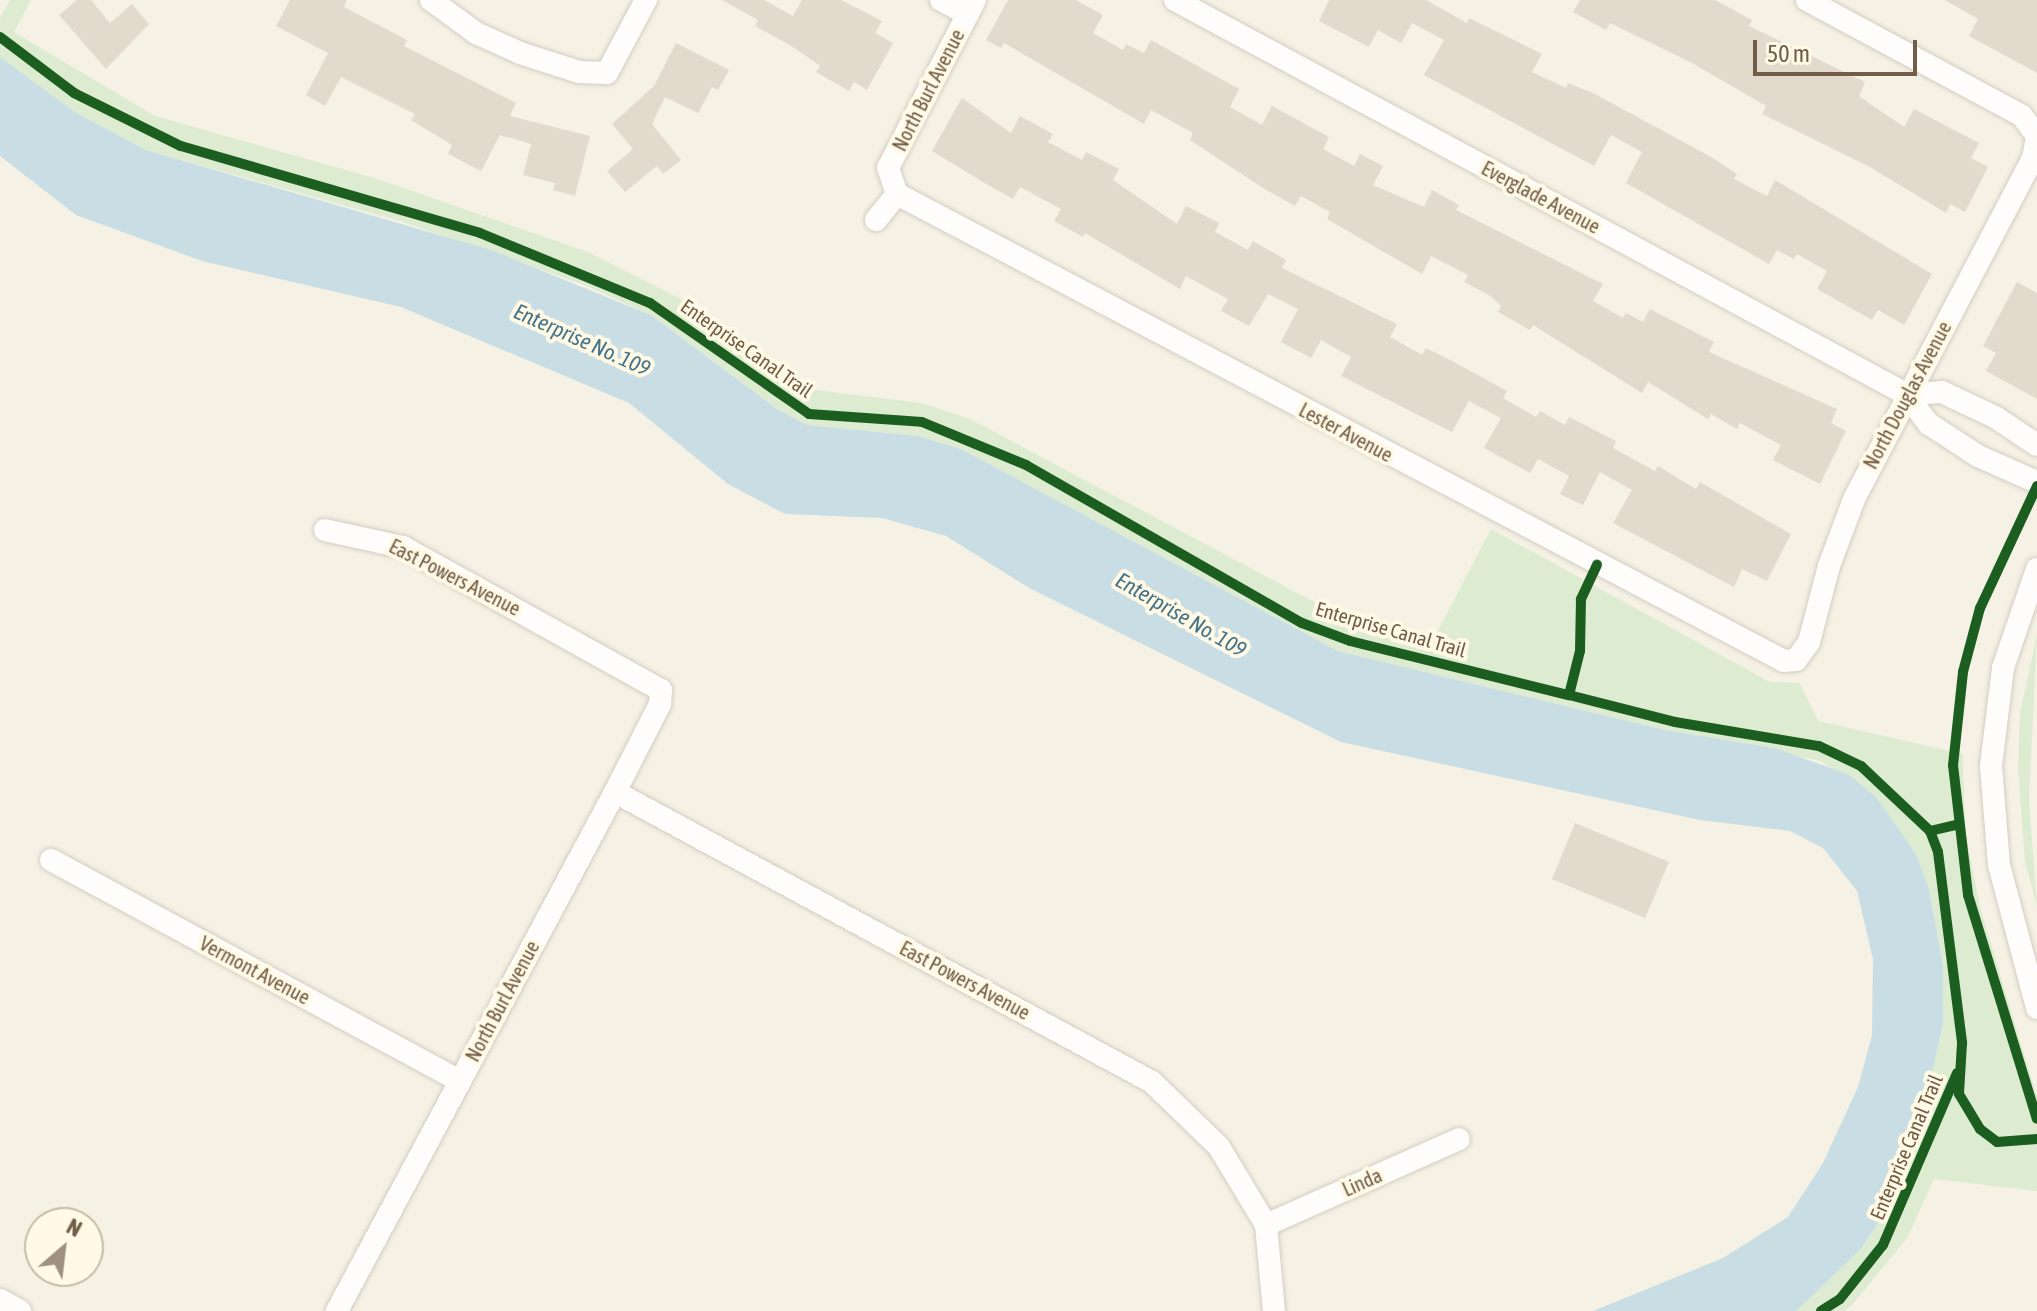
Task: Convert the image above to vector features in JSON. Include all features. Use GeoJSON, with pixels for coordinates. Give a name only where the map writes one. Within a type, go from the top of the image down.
{"type":"FeatureCollection","features":[{"type":"Feature","properties":{"kind":"street"},"geometry":{"type":"LineString","coordinates":[[431,0],[476,33],[520,53],[579,72],[607,73],[646,0]]}},
{"type":"Feature","properties":{"kind":"street"},"geometry":{"type":"LineString","coordinates":[[941,0],[971,7]]}},
{"type":"Feature","properties":{"kind":"street","name":"Everglade Avenue"},"geometry":{"type":"LineString","coordinates":[[1175,0],[1906,394],[1929,424],[1978,456],[2037,482]]}},
{"type":"Feature","properties":{"kind":"street"},"geometry":{"type":"LineString","coordinates":[[1807,0],[2022,116],[2037,137]]}},
{"type":"Feature","properties":{"kind":"street","name":"North Burl Avenue"},"geometry":{"type":"LineString","coordinates":[[897,194],[888,168],[971,7]]}},
{"type":"Feature","properties":{"kind":"street","name":"North Douglas Avenue"},"geometry":{"type":"LineString","coordinates":[[1796,660],[1809,642],[1849,509],[1906,394],[2033,158],[2037,137]]}},
{"type":"Feature","properties":{"kind":"street"},"geometry":{"type":"LineString","coordinates":[[876,220],[897,194]]}},
{"type":"Feature","properties":{"kind":"street","name":"Lester Avenue"},"geometry":{"type":"LineString","coordinates":[[897,194],[1769,658],[1796,660]]}},
{"type":"Feature","properties":{"kind":"street","name":"Everglade Avenue"},"geometry":{"type":"LineString","coordinates":[[1906,394],[1942,392],[1995,417],[2037,445]]}},
{"type":"Feature","properties":{"kind":"street","name":"East Powers Avenue"},"geometry":{"type":"LineString","coordinates":[[325,530],[403,547],[661,690]]}},
{"type":"Feature","properties":{"kind":"street"},"geometry":{"type":"LineString","coordinates":[[2037,569],[2003,668],[1991,766],[1999,865],[2037,1008]]}},
{"type":"Feature","properties":{"kind":"street","name":"North Burl Avenue"},"geometry":{"type":"LineString","coordinates":[[337,1311],[615,792],[660,704],[661,690]]}},
{"type":"Feature","properties":{"kind":"street","name":"East Powers Avenue"},"geometry":{"type":"LineString","coordinates":[[615,792],[1152,1082],[1219,1147],[1266,1225]]}},
{"type":"Feature","properties":{"kind":"street","name":"Vermont Avenue"},"geometry":{"type":"LineString","coordinates":[[51,860],[459,1081]]}},
{"type":"Feature","properties":{"kind":"street","name":"Linda"},"geometry":{"type":"LineString","coordinates":[[1266,1225],[1459,1139]]}},
{"type":"Feature","properties":{"kind":"street"},"geometry":{"type":"LineString","coordinates":[[1266,1225],[1274,1311]]}},
{"type":"Feature","properties":{"kind":"street"},"geometry":{"type":"LineString","coordinates":[[0,1300],[20,1311]]}},
{"type":"Feature","properties":{"kind":"green space"},"geometry":{"type":"Polygon","coordinates":[[[10,0],[31,0],[14,32],[155,116],[378,179],[588,252],[707,312],[816,390],[922,403],[970,419],[1335,613],[1432,642],[1491,529],[1770,682],[1800,683],[1818,721],[1963,754],[1965,831],[1980,907],[2037,1097],[2037,1191],[1934,1179],[1907,1238],[1852,1305],[1845,1311],[1796,1311],[1861,1249],[1882,1217],[1922,1112],[1943,1024],[1943,965],[1929,889],[1916,854],[1877,798],[1821,761],[1665,730],[1338,651],[961,449],[918,436],[807,425],[777,409],[651,315],[582,284],[403,222],[146,150],[75,112],[0,57],[0,18],[10,0]]]}},
{"type":"Feature","properties":{"kind":"green space"},"geometry":{"type":"Polygon","coordinates":[[[2037,635],[2029,800],[2037,906],[2025,862],[2018,769],[2020,713],[2037,635]]]}},
{"type":"Feature","properties":{"kind":"water","name":"Enterprise No. 109"},"geometry":{"type":"Polygon","coordinates":[[[0,57],[75,112],[146,150],[491,250],[651,315],[777,409],[807,425],[918,436],[961,449],[1338,651],[1665,730],[1774,748],[1848,774],[1877,798],[1916,854],[1929,889],[1943,965],[1943,1024],[1933,1068],[1882,1217],[1861,1249],[1796,1311],[1593,1311],[1723,1258],[1788,1217],[1823,1163],[1858,1087],[1872,1035],[1873,959],[1857,891],[1823,848],[1790,831],[1700,820],[1341,742],[1031,589],[946,536],[882,518],[785,514],[728,484],[629,403],[401,307],[202,261],[76,215],[0,156],[0,57]]]}},
{"type":"Feature","properties":{"kind":"building"},"geometry":{"type":"Polygon","coordinates":[[[77,0],[91,0],[110,23],[132,4],[149,24],[106,69],[59,15],[77,0]]]}},
{"type":"Feature","properties":{"kind":"building"},"geometry":{"type":"Polygon","coordinates":[[[290,0],[347,0],[344,7],[407,40],[404,46],[516,103],[510,116],[590,136],[575,196],[553,190],[555,183],[523,175],[531,144],[500,135],[481,171],[448,154],[452,145],[411,120],[415,114],[341,77],[325,106],[306,95],[328,53],[276,26],[290,0]]]}},
{"type":"Feature","properties":{"kind":"building"},"geometry":{"type":"Polygon","coordinates":[[[722,0],[764,0],[793,16],[802,0],[841,0],[882,21],[875,33],[893,43],[867,90],[854,82],[849,91],[816,72],[820,66],[793,47],[755,26],[758,20],[722,0]]]}},
{"type":"Feature","properties":{"kind":"building"},"geometry":{"type":"Polygon","coordinates":[[[1008,0],[1076,0],[1103,15],[1093,33],[1123,50],[1126,44],[1144,53],[1151,40],[1239,89],[1230,107],[1262,125],[1272,106],[1329,137],[1323,149],[1354,166],[1360,154],[1383,166],[1373,185],[1424,207],[1432,190],[1459,205],[1456,210],[1603,284],[1593,301],[1623,318],[1626,313],[1643,322],[1650,309],[1714,342],[1709,352],[1837,409],[1831,423],[1846,431],[1820,484],[1773,460],[1781,445],[1740,423],[1737,429],[1711,414],[1708,419],[1648,382],[1642,393],[1533,325],[1530,330],[1498,312],[1501,306],[1489,295],[1464,282],[1468,275],[1431,256],[1422,274],[1327,219],[1330,212],[1301,196],[1295,206],[1263,188],[1190,140],[1193,133],[1151,110],[1144,124],[1004,43],[1001,48],[986,40],[1008,0]]]}},
{"type":"Feature","properties":{"kind":"building"},"geometry":{"type":"Polygon","coordinates":[[[1329,0],[1426,0],[1467,23],[1469,18],[1542,54],[1532,72],[1566,88],[1568,83],[1595,94],[1711,157],[1737,174],[1734,179],[1767,196],[1775,180],[1932,274],[1904,325],[1878,310],[1872,320],[1817,289],[1827,271],[1797,254],[1794,259],[1777,250],[1769,264],[1626,183],[1642,152],[1611,135],[1594,166],[1424,75],[1444,40],[1412,23],[1401,43],[1378,30],[1369,47],[1319,21],[1329,0]]]}},
{"type":"Feature","properties":{"kind":"building"},"geometry":{"type":"Polygon","coordinates":[[[1580,0],[1715,0],[1752,20],[1749,26],[1865,82],[1859,96],[1904,127],[1914,109],[1979,143],[1971,158],[1988,167],[1965,212],[1950,204],[1946,213],[1868,166],[1762,114],[1766,106],[1692,63],[1610,23],[1606,30],[1573,12],[1580,0]]]}},
{"type":"Feature","properties":{"kind":"building"},"geometry":{"type":"Polygon","coordinates":[[[1945,0],[2037,0],[2037,73],[1969,36],[1978,19],[1945,0]]]}},
{"type":"Feature","properties":{"kind":"building"},"geometry":{"type":"Polygon","coordinates":[[[676,43],[729,70],[718,90],[712,87],[698,113],[665,97],[652,124],[681,160],[663,174],[657,166],[625,192],[607,171],[633,149],[612,124],[654,86],[676,43]]]}},
{"type":"Feature","properties":{"kind":"building"},"geometry":{"type":"Polygon","coordinates":[[[962,98],[1011,133],[1020,116],[1053,134],[1048,142],[1082,160],[1086,152],[1119,169],[1113,180],[1177,224],[1186,206],[1219,223],[1215,232],[1248,250],[1253,241],[1286,260],[1282,268],[1397,324],[1390,337],[1422,355],[1426,348],[1507,391],[1503,398],[1536,417],[1540,411],[1565,425],[1569,417],[1616,441],[1613,448],[1655,471],[1658,466],[1696,489],[1700,482],[1791,534],[1767,581],[1742,569],[1734,587],[1613,523],[1632,490],[1600,472],[1583,505],[1560,494],[1569,476],[1538,459],[1530,473],[1484,448],[1501,418],[1469,401],[1452,432],[1341,376],[1351,357],[1321,340],[1311,358],[1281,342],[1298,309],[1268,294],[1249,326],[1221,311],[1228,299],[1186,276],[1180,289],[1085,233],[1083,237],[1054,221],[1061,209],[1020,187],[1013,199],[983,182],[932,151],[962,98]]]}},
{"type":"Feature","properties":{"kind":"building"},"geometry":{"type":"Polygon","coordinates":[[[2017,282],[2037,293],[2037,399],[1986,371],[1996,353],[1983,346],[2017,282]]]}},
{"type":"Feature","properties":{"kind":"building"},"geometry":{"type":"Polygon","coordinates":[[[1575,823],[1669,862],[1645,918],[1552,879],[1575,823]]]}},
{"type":"Feature","properties":{"kind":"cycle path","name":"Enterprise Canal Trail"},"geometry":{"type":"LineString","coordinates":[[0,37],[74,93],[181,146],[480,233],[650,303],[809,414],[922,422],[1026,465],[1302,623],[1350,641],[1569,695],[1580,651],[1581,599],[1597,565]]}},
{"type":"Feature","properties":{"kind":"cycle path"},"geometry":{"type":"LineString","coordinates":[[2037,486],[1980,608],[1963,672],[1953,765],[1968,895],[2037,1119]]}},
{"type":"Feature","properties":{"kind":"cycle path"},"geometry":{"type":"LineString","coordinates":[[1569,695],[1675,722],[1819,746],[1861,766],[1930,831],[1957,825]]}},
{"type":"Feature","properties":{"kind":"cycle path","name":"Enterprise Canal Trail"},"geometry":{"type":"LineString","coordinates":[[1930,831],[1938,852],[1962,1043],[1959,1094],[1980,1129],[1997,1142],[2037,1139]]}},
{"type":"Feature","properties":{"kind":"cycle path","name":"Enterprise Canal Trail"},"geometry":{"type":"LineString","coordinates":[[1821,1311],[1840,1299],[1883,1245],[1957,1073]]}}]}
